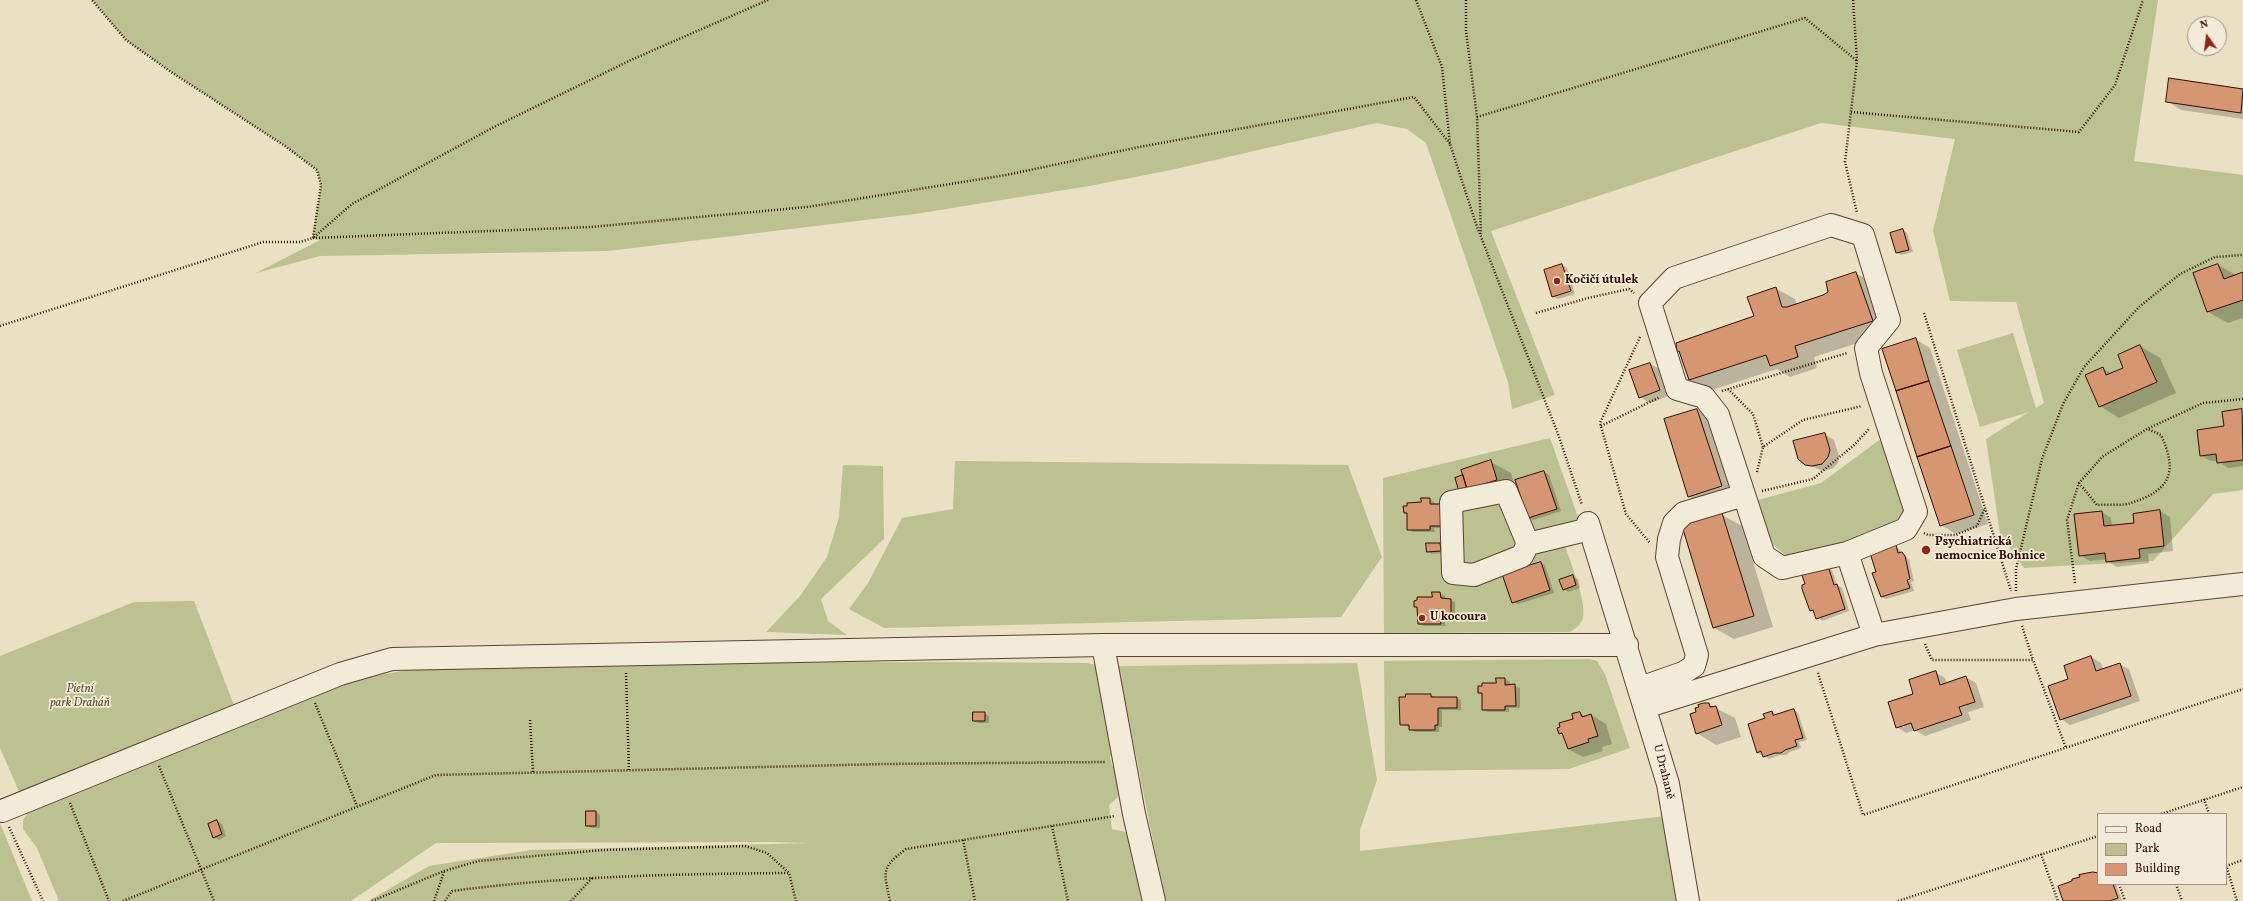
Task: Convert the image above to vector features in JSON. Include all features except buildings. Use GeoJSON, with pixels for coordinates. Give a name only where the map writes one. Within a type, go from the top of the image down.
{"type":"FeatureCollection","features":[{"type":"Feature","properties":{"kind":"street"},"geometry":{"type":"LineString","coordinates":[[1831,225],[1863,235],[1889,320],[1866,348],[1871,373],[1916,512],[1906,529],[1847,553],[1782,568],[1764,556],[1748,494],[1718,415],[1704,397],[1677,389],[1651,307],[1674,278],[1831,225]]}},
{"type":"Feature","properties":{"kind":"street"},"geometry":{"type":"LineString","coordinates":[[1643,698],[1694,666],[1697,655],[1667,557],[1674,524],[1684,513],[1748,494]]}},
{"type":"Feature","properties":{"kind":"street"},"geometry":{"type":"LineString","coordinates":[[1528,544],[1589,526]]}},
{"type":"Feature","properties":{"kind":"street","name":"U Drahaně"},"geometry":{"type":"LineString","coordinates":[[1589,526],[1627,645],[1668,784],[1688,901]]}},
{"type":"Feature","properties":{"kind":"street"},"geometry":{"type":"LineString","coordinates":[[1847,553],[1874,635]]}},
{"type":"Feature","properties":{"kind":"street"},"geometry":{"type":"LineString","coordinates":[[1643,698],[1812,655],[1874,635],[2016,609],[2243,584]]}},
{"type":"Feature","properties":{"kind":"street"},"geometry":{"type":"LineString","coordinates":[[1102,645],[1134,814],[1154,901]]}},
{"type":"Feature","properties":{"kind":"street"},"geometry":{"type":"LineString","coordinates":[[2,811],[340,674],[392,659],[1102,645],[1627,645]]}},
{"type":"Feature","properties":{"kind":"path"},"geometry":{"type":"LineString","coordinates":[[92,0],[126,40],[189,85],[285,146],[317,170],[321,184],[314,238]]}},
{"type":"Feature","properties":{"kind":"path"},"geometry":{"type":"LineString","coordinates":[[314,238],[352,204],[494,127],[631,60],[768,0]]}},
{"type":"Feature","properties":{"kind":"path"},"geometry":{"type":"LineString","coordinates":[[1416,0],[1442,67],[1450,144],[1481,236],[1558,434],[1589,526]]}},
{"type":"Feature","properties":{"kind":"path"},"geometry":{"type":"LineString","coordinates":[[1466,0],[1466,31],[1476,117],[1481,236]]}},
{"type":"Feature","properties":{"kind":"path"},"geometry":{"type":"LineString","coordinates":[[1853,0],[1857,61],[1845,162],[1863,235]]}},
{"type":"Feature","properties":{"kind":"path"},"geometry":{"type":"LineString","coordinates":[[1850,112],[2079,132],[2115,85],[2143,0]]}},
{"type":"Feature","properties":{"kind":"path"},"geometry":{"type":"LineString","coordinates":[[1476,117],[1805,18],[1857,61]]}},
{"type":"Feature","properties":{"kind":"path"},"geometry":{"type":"LineString","coordinates":[[0,326],[263,242],[300,242],[314,238],[591,227],[807,207],[1006,175],[1139,147],[1414,97],[1450,144]]}},
{"type":"Feature","properties":{"kind":"path"},"geometry":{"type":"LineString","coordinates":[[2016,609],[2016,569],[2042,459],[2062,404],[2084,367],[2139,307],[2180,274],[2214,257],[2243,255]]}},
{"type":"Feature","properties":{"kind":"path"},"geometry":{"type":"LineString","coordinates":[[1536,313],[1588,298],[1629,289],[1651,307],[1600,423],[1626,514],[1652,545],[1667,553]]}},
{"type":"Feature","properties":{"kind":"path"},"geometry":{"type":"LineString","coordinates":[[1924,313],[2016,609],[2033,660],[2066,748]]}},
{"type":"Feature","properties":{"kind":"path"},"geometry":{"type":"LineString","coordinates":[[1704,397],[1866,348]]}},
{"type":"Feature","properties":{"kind":"path"},"geometry":{"type":"LineString","coordinates":[[1601,426],[1677,389]]}},
{"type":"Feature","properties":{"kind":"path"},"geometry":{"type":"LineString","coordinates":[[1728,389],[1753,414],[1763,447],[1748,494]]}},
{"type":"Feature","properties":{"kind":"path"},"geometry":{"type":"LineString","coordinates":[[2077,602],[2067,520],[2079,483],[2102,457],[2148,429],[2203,403],[2243,399]]}},
{"type":"Feature","properties":{"kind":"path"},"geometry":{"type":"LineString","coordinates":[[1763,447],[1803,420],[1882,407]]}},
{"type":"Feature","properties":{"kind":"path"},"geometry":{"type":"LineString","coordinates":[[1748,494],[1813,479],[1854,446],[1882,407]]}},
{"type":"Feature","properties":{"kind":"path"},"geometry":{"type":"LineString","coordinates":[[2079,483],[2097,505],[2130,503],[2162,488],[2171,473],[2169,452],[2161,435],[2148,429]]}},
{"type":"Feature","properties":{"kind":"path"},"geometry":{"type":"LineString","coordinates":[[1908,525],[1928,535],[1956,535],[1977,526],[1985,507]]}},
{"type":"Feature","properties":{"kind":"path"},"geometry":{"type":"LineString","coordinates":[[1918,627],[1932,660],[2033,660]]}},
{"type":"Feature","properties":{"kind":"path"},"geometry":{"type":"LineString","coordinates":[[1812,655],[1864,815],[2243,689]]}},
{"type":"Feature","properties":{"kind":"path"},"geometry":{"type":"LineString","coordinates":[[626,669],[629,770]]}},
{"type":"Feature","properties":{"kind":"path"},"geometry":{"type":"LineString","coordinates":[[313,698],[358,806]]}},
{"type":"Feature","properties":{"kind":"path"},"geometry":{"type":"LineString","coordinates":[[530,720],[533,772]]}},
{"type":"Feature","properties":{"kind":"path"},"geometry":{"type":"LineString","coordinates":[[123,901],[436,775],[884,764],[1124,762]]}},
{"type":"Feature","properties":{"kind":"path"},"geometry":{"type":"LineString","coordinates":[[158,763],[200,870],[214,901]]}},
{"type":"Feature","properties":{"kind":"path"},"geometry":{"type":"LineString","coordinates":[[2164,813],[2243,787]]}},
{"type":"Feature","properties":{"kind":"path"},"geometry":{"type":"LineString","coordinates":[[68,798],[109,901]]}},
{"type":"Feature","properties":{"kind":"path"},"geometry":{"type":"LineString","coordinates":[[2204,799],[2209,813]]}},
{"type":"Feature","properties":{"kind":"path"},"geometry":{"type":"LineString","coordinates":[[2,811],[43,901]]}},
{"type":"Feature","properties":{"kind":"path"},"geometry":{"type":"LineString","coordinates":[[890,901],[885,874],[891,860],[906,849],[1134,814]]}},
{"type":"Feature","properties":{"kind":"path"},"geometry":{"type":"LineString","coordinates":[[1052,826],[1068,901]]}},
{"type":"Feature","properties":{"kind":"path"},"geometry":{"type":"LineString","coordinates":[[1898,901],[2097,836]]}},
{"type":"Feature","properties":{"kind":"path"},"geometry":{"type":"LineString","coordinates":[[963,840],[975,901]]}},
{"type":"Feature","properties":{"kind":"path"},"geometry":{"type":"LineString","coordinates":[[372,901],[444,872],[478,861],[596,851],[745,846],[767,853],[789,872],[796,901]]}},
{"type":"Feature","properties":{"kind":"path"},"geometry":{"type":"LineString","coordinates":[[2041,854],[2058,901]]}},
{"type":"Feature","properties":{"kind":"path"},"geometry":{"type":"LineString","coordinates":[[2227,866],[2243,860]]}},
{"type":"Feature","properties":{"kind":"path"},"geometry":{"type":"LineString","coordinates":[[2227,869],[2238,901]]}},
{"type":"Feature","properties":{"kind":"path"},"geometry":{"type":"LineString","coordinates":[[434,901],[444,872]]}},
{"type":"Feature","properties":{"kind":"path"},"geometry":{"type":"LineString","coordinates":[[445,901],[452,891],[507,884],[594,877],[789,872]]}},
{"type":"Feature","properties":{"kind":"path"},"geometry":{"type":"LineString","coordinates":[[571,901],[594,877]]}},
{"type":"Feature","properties":{"kind":"path"},"geometry":{"type":"LineString","coordinates":[[2119,885],[2125,901]]}},
{"type":"Feature","properties":{"kind":"path"},"geometry":{"type":"LineString","coordinates":[[2176,885],[2182,901]]}},
{"type":"Feature","properties":{"kind":"green space"},"geometry":{"type":"Polygon","coordinates":[[[92,0],[2158,0],[2134,161],[2243,175],[2243,272],[2224,279],[2218,264],[2193,273],[2207,312],[2243,300],[2243,409],[2222,412],[2224,426],[2197,430],[2200,456],[2216,454],[2218,463],[2243,460],[2243,490],[2213,494],[2153,561],[2024,568],[2000,534],[1986,439],[2029,412],[1980,427],[1957,350],[2013,333],[2036,408],[2044,403],[2016,302],[1950,301],[1933,231],[1955,139],[1821,123],[1491,231],[1555,395],[1512,409],[1508,382],[1426,143],[1407,129],[1376,123],[1171,170],[1089,186],[915,214],[608,251],[320,256],[256,273],[320,240],[312,239],[321,185],[317,170],[285,146],[171,72],[126,40],[92,0]],[[2140,345],[2118,355],[2123,368],[2106,375],[2102,367],[2085,375],[2099,407],[2157,382],[2140,345]],[[2160,510],[2133,514],[2134,523],[2104,526],[2106,562],[2140,558],[2139,549],[2164,546],[2160,510]]]}},
{"type":"Feature","properties":{"kind":"green space"},"geometry":{"type":"Polygon","coordinates":[[[1550,438],[1579,520],[1560,531],[1582,599],[1583,618],[1580,624],[1570,632],[1384,633],[1383,478],[1550,438]]]}},
{"type":"Feature","properties":{"kind":"green space"},"geometry":{"type":"Polygon","coordinates":[[[1882,438],[1906,503],[1903,519],[1852,542],[1786,556],[1769,541],[1758,500],[1821,483],[1882,438]]]}},
{"type":"Feature","properties":{"kind":"green space"},"geometry":{"type":"Polygon","coordinates":[[[955,461],[1348,465],[1382,557],[1341,617],[884,628],[849,609],[868,583],[902,518],[953,509],[955,461]]]}},
{"type":"Feature","properties":{"kind":"green space"},"geometry":{"type":"Polygon","coordinates":[[[843,465],[883,466],[884,539],[821,599],[828,621],[847,635],[766,632],[800,596],[827,557],[839,517],[843,465]]]}},
{"type":"Feature","properties":{"kind":"green space","name":"Pietní park Draháň"},"geometry":{"type":"Polygon","coordinates":[[[194,601],[235,708],[21,796],[0,748],[0,656],[134,602],[194,601]]]}},
{"type":"Feature","properties":{"kind":"green space"},"geometry":{"type":"Polygon","coordinates":[[[1590,659],[1597,661],[1605,674],[1630,748],[1569,769],[1385,771],[1384,661],[1590,659]]]}},
{"type":"Feature","properties":{"kind":"green space"},"geometry":{"type":"Polygon","coordinates":[[[934,662],[1087,663],[1097,665],[1115,749],[1110,757],[1112,766],[1120,771],[1122,782],[1120,794],[1109,805],[1112,829],[1134,834],[1150,901],[368,901],[429,866],[531,850],[813,843],[767,842],[436,843],[351,901],[59,901],[37,848],[23,829],[23,820],[29,811],[339,683],[439,664],[934,662]]]}},
{"type":"Feature","properties":{"kind":"green space"},"geometry":{"type":"Polygon","coordinates":[[[1357,663],[1377,780],[1360,830],[1360,851],[1666,816],[1680,901],[1165,901],[1118,666],[1357,663]]]}},
{"type":"Feature","properties":{"kind":"green space"},"geometry":{"type":"Polygon","coordinates":[[[0,823],[32,901],[0,901],[0,823]]]}},
{"type":"Feature","properties":{"kind":"place","name":"Kočičí útulek"},"geometry":{"type":"Point","coordinates":[1557,281]}},
{"type":"Feature","properties":{"kind":"place","name":"Psychiatrická nemocnice Bohnice"},"geometry":{"type":"Point","coordinates":[1926,550]}},
{"type":"Feature","properties":{"kind":"place","name":"U kocoura"},"geometry":{"type":"Point","coordinates":[1422,618]}}]}
